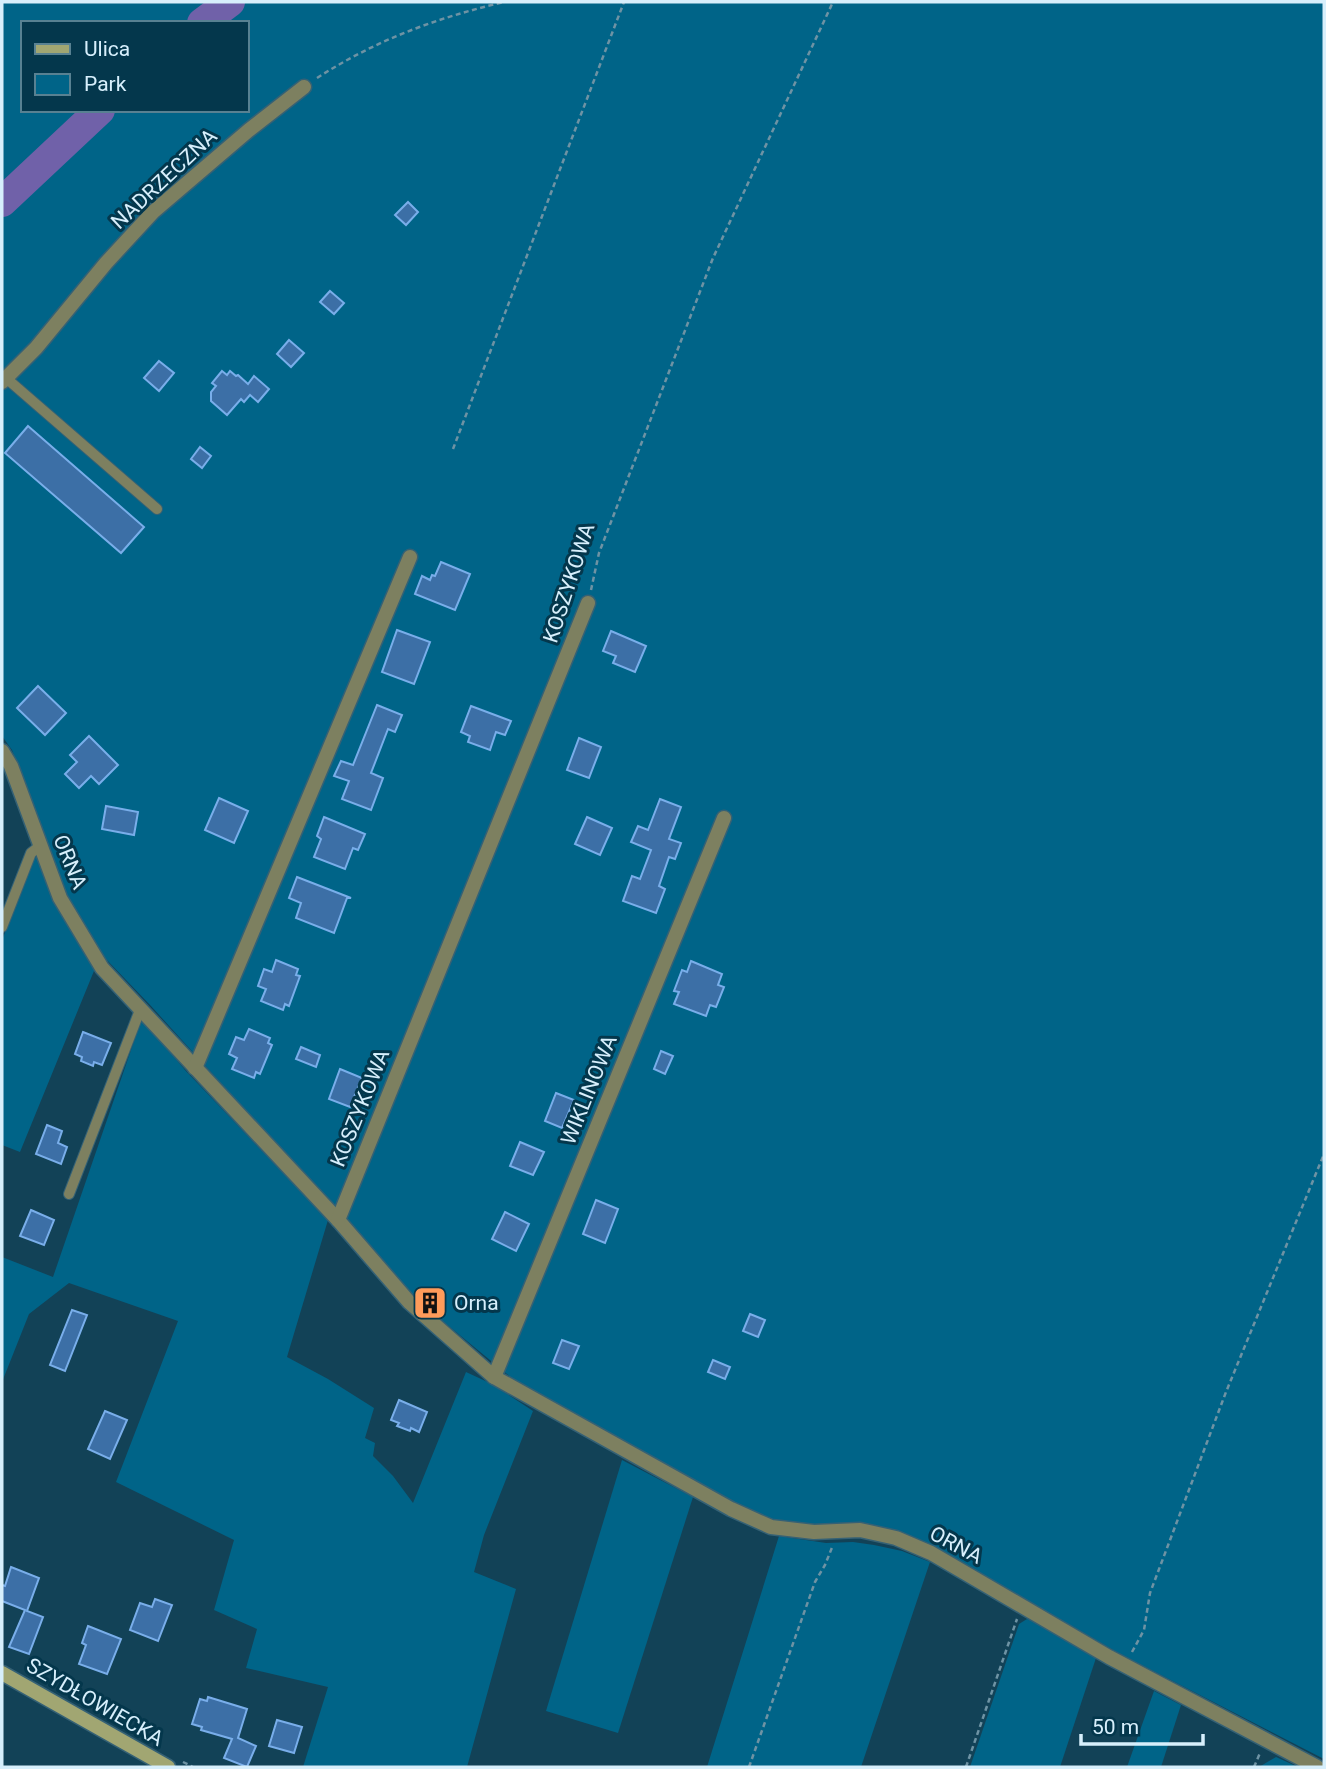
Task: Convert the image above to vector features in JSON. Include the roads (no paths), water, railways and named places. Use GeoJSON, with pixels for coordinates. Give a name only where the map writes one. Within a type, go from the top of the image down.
{"type":"FeatureCollection","features":[{"type":"Feature","properties":{"kind":"street","name":"NADRZECZNA"},"geometry":{"type":"LineString","coordinates":[[4,380],[36,348],[106,262],[153,212],[304,87]]}},
{"type":"Feature","properties":{"kind":"street"},"geometry":{"type":"LineString","coordinates":[[195,1068],[410,557]]}},
{"type":"Feature","properties":{"kind":"street","name":"KOSZYKOWA"},"geometry":{"type":"LineString","coordinates":[[338,1220],[588,603]]}},
{"type":"Feature","properties":{"kind":"street","name":"ORNA"},"geometry":{"type":"LineString","coordinates":[[2,751],[11,766],[60,898],[102,968],[338,1220],[409,1302],[494,1377],[730,1509],[771,1527],[814,1532],[860,1530],[896,1538],[931,1553],[1122,1664],[1317,1767]]}},
{"type":"Feature","properties":{"kind":"street","name":"WIKLINOWA"},"geometry":{"type":"LineString","coordinates":[[494,1377],[724,818]]}},
{"type":"Feature","properties":{"kind":"street","name":"SZYDŁOWIECKA"},"geometry":{"type":"LineString","coordinates":[[2,1673],[167,1767]]}},
{"type":"Feature","properties":{"kind":"lane"},"geometry":{"type":"LineString","coordinates":[[4,380],[157,509]]}},
{"type":"Feature","properties":{"kind":"lane"},"geometry":{"type":"LineString","coordinates":[[2,927],[31,853],[40,846]]}},
{"type":"Feature","properties":{"kind":"lane"},"geometry":{"type":"LineString","coordinates":[[69,1194],[140,1010]]}},
{"type":"Feature","properties":{"kind":"waterway"},"geometry":{"type":"LineString","coordinates":[[205,21],[230,2]]}},
{"type":"Feature","properties":{"kind":"waterway"},"geometry":{"type":"LineString","coordinates":[[2,202],[98,112]]}},
{"type":"Feature","properties":{"kind":"place","name":"Orna"},"geometry":{"type":"Point","coordinates":[430,1303]}}]}
